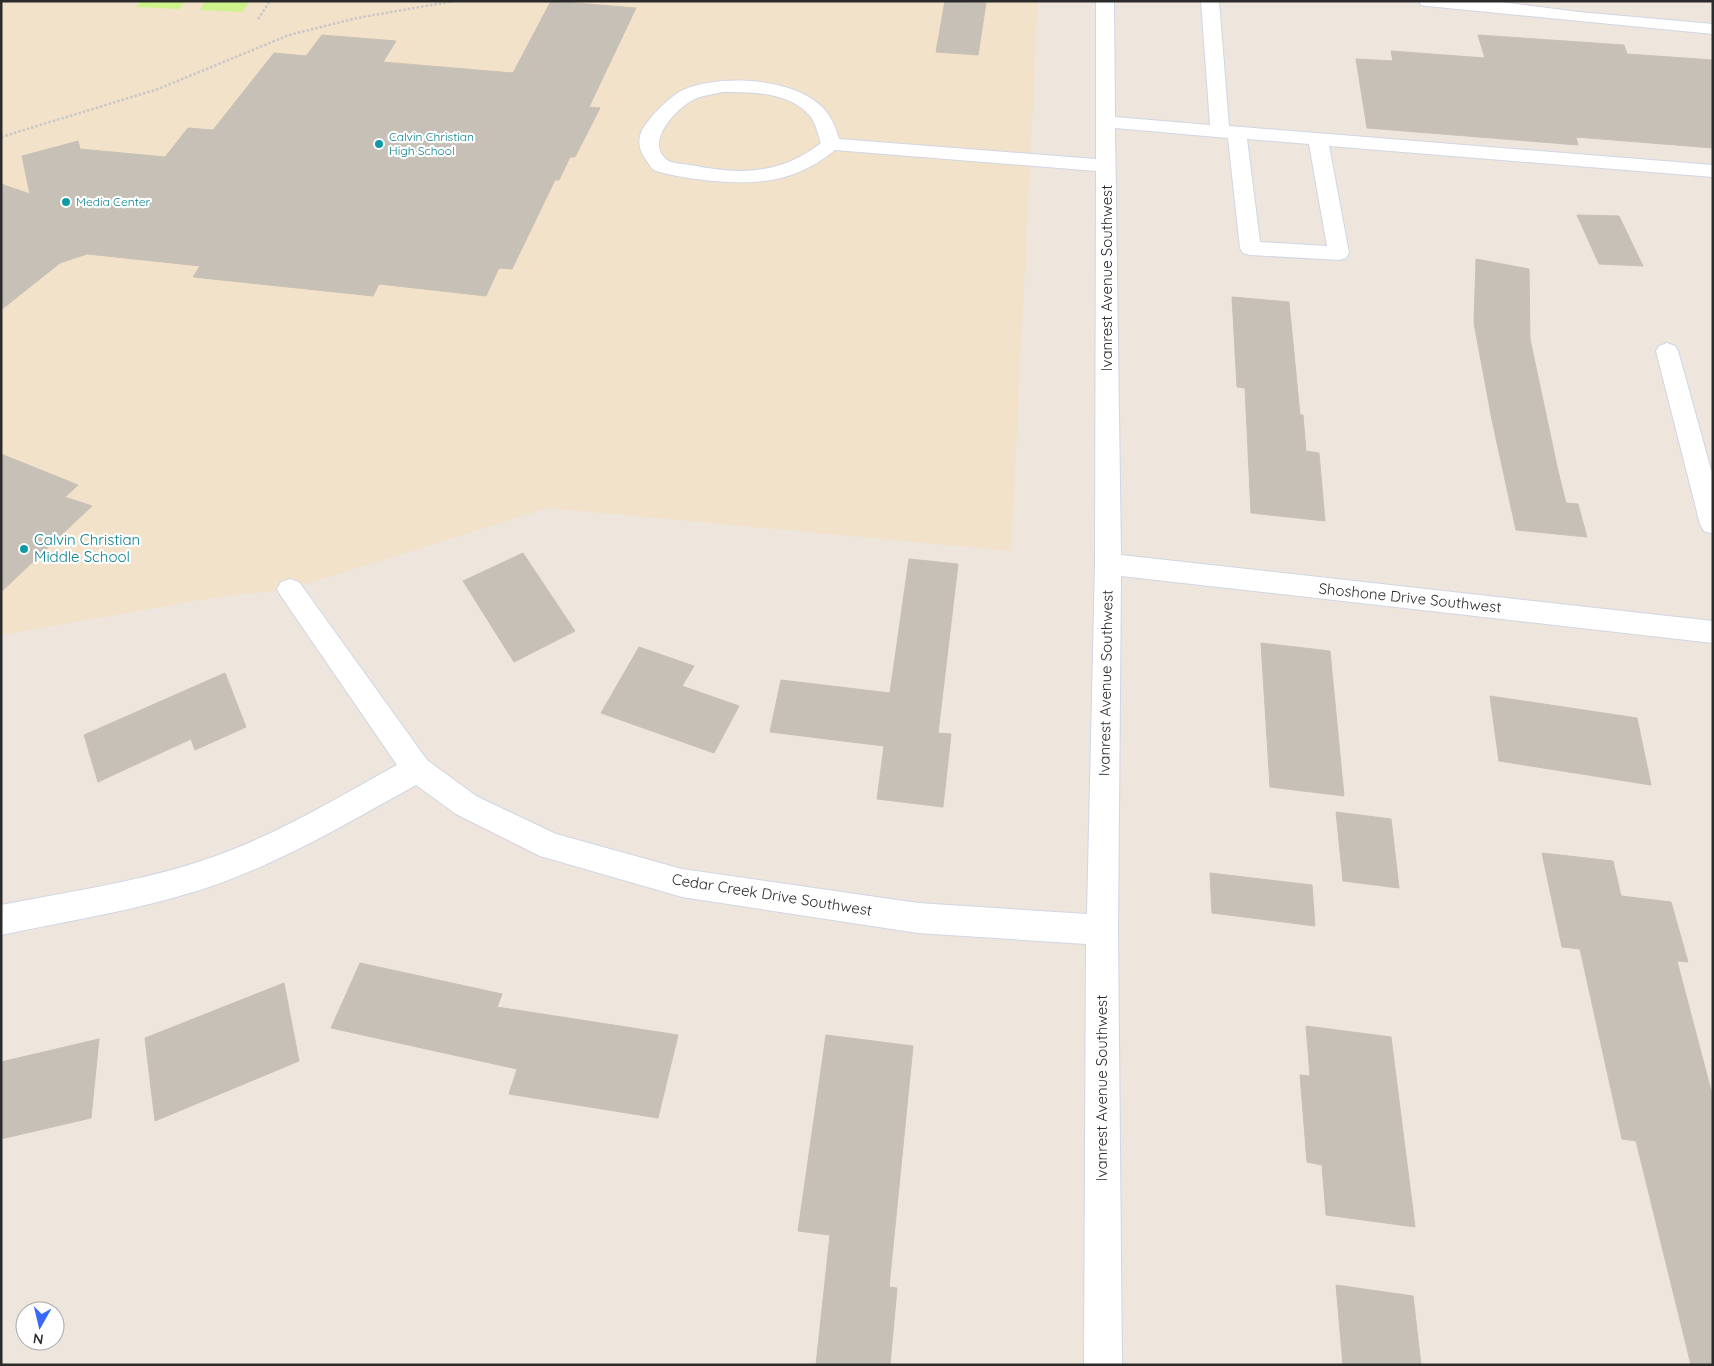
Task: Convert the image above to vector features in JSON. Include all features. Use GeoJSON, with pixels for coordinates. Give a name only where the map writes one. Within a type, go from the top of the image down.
{"type":"FeatureCollection","features":[{"type":"Feature","properties":{"kind":"street","name":"Ivanrest Avenue Southwest"},"geometry":{"type":"LineString","coordinates":[[1103,1365],[1102,930],[1108,564],[1105,1]]}},
{"type":"Feature","properties":{"kind":"street"},"geometry":{"type":"LineString","coordinates":[[1210,1],[1229,132],[1250,248],[1339,252],[1318,139]]}},
{"type":"Feature","properties":{"kind":"street"},"geometry":{"type":"LineString","coordinates":[[1427,1],[1713,29]]}},
{"type":"Feature","properties":{"kind":"street"},"geometry":{"type":"LineString","coordinates":[[831,144],[824,124],[812,107],[789,94],[752,87],[724,86],[690,94],[672,105],[650,134],[650,153],[660,165],[705,174],[746,178],[783,172],[811,160],[831,144],[1106,166]]}},
{"type":"Feature","properties":{"kind":"street"},"geometry":{"type":"LineString","coordinates":[[1106,122],[1713,171]]}},
{"type":"Feature","properties":{"kind":"street"},"geometry":{"type":"LineString","coordinates":[[1667,351],[1713,524]]}},
{"type":"Feature","properties":{"kind":"street","name":"Shoshone Drive Southwest"},"geometry":{"type":"LineString","coordinates":[[1108,564],[1713,632]]}},
{"type":"Feature","properties":{"kind":"street","name":"Cedar Creek Drive Southwest"},"geometry":{"type":"LineString","coordinates":[[290,589],[417,769],[466,805],[551,846],[682,883],[918,918],[1102,930]]}},
{"type":"Feature","properties":{"kind":"street"},"geometry":{"type":"LineString","coordinates":[[1,920],[136,893],[213,871],[300,832],[417,769]]}},
{"type":"Feature","properties":{"kind":"path"},"geometry":{"type":"LineString","coordinates":[[258,19],[270,1]]}},
{"type":"Feature","properties":{"kind":"path"},"geometry":{"type":"LineString","coordinates":[[1,137],[158,89],[289,35],[357,18],[454,1]]}},
{"type":"Feature","properties":{"kind":"shaded area"},"geometry":{"type":"Polygon","coordinates":[[[1,1],[1038,1],[1011,551],[548,508],[290,589],[217,597],[1,635],[1,1]]]}},
{"type":"Feature","properties":{"kind":"green space"},"geometry":{"type":"Polygon","coordinates":[[[141,1],[185,1],[179,9],[136,7],[141,1]]]}},
{"type":"Feature","properties":{"kind":"green space"},"geometry":{"type":"Polygon","coordinates":[[[206,1],[250,1],[242,12],[200,10],[206,1]]]}},
{"type":"Feature","properties":{"kind":"building","name":"Calvin Christian High School"},"geometry":{"type":"Polygon","coordinates":[[[551,1],[636,8],[589,107],[600,108],[575,157],[570,157],[559,180],[555,180],[512,269],[499,268],[486,296],[379,284],[373,296],[193,277],[200,266],[87,254],[60,263],[1,310],[1,184],[30,194],[22,156],[78,141],[80,149],[165,157],[188,128],[213,130],[274,53],[306,56],[322,35],[396,41],[383,62],[513,73],[551,1]]]}},
{"type":"Feature","properties":{"kind":"building"},"geometry":{"type":"Polygon","coordinates":[[[945,1],[986,3],[978,55],[936,52],[945,1]]]}},
{"type":"Feature","properties":{"kind":"building"},"geometry":{"type":"Polygon","coordinates":[[[1478,35],[1624,45],[1627,54],[1713,60],[1713,148],[1576,137],[1578,145],[1367,128],[1356,59],[1393,61],[1391,51],[1485,58],[1478,35]]]}},
{"type":"Feature","properties":{"kind":"building"},"geometry":{"type":"Polygon","coordinates":[[[1577,215],[1619,216],[1643,266],[1599,264],[1577,215]]]}},
{"type":"Feature","properties":{"kind":"building"},"geometry":{"type":"Polygon","coordinates":[[[1476,259],[1529,269],[1530,339],[1558,471],[1566,503],[1578,504],[1587,537],[1516,530],[1492,420],[1474,323],[1476,259]]]}},
{"type":"Feature","properties":{"kind":"building"},"geometry":{"type":"Polygon","coordinates":[[[1232,297],[1289,302],[1300,415],[1303,415],[1306,451],[1319,453],[1325,521],[1251,513],[1245,388],[1237,387],[1232,297]]]}},
{"type":"Feature","properties":{"kind":"building","name":"Calvin Christian Middle School"},"geometry":{"type":"Polygon","coordinates":[[[1,454],[78,485],[65,497],[92,506],[1,592],[1,454]]]}},
{"type":"Feature","properties":{"kind":"building"},"geometry":{"type":"Polygon","coordinates":[[[523,553],[575,631],[514,662],[463,581],[523,553]]]}},
{"type":"Feature","properties":{"kind":"building"},"geometry":{"type":"Polygon","coordinates":[[[909,559],[958,564],[938,733],[951,734],[943,807],[877,799],[884,746],[770,732],[781,680],[890,693],[909,559]]]}},
{"type":"Feature","properties":{"kind":"building"},"geometry":{"type":"Polygon","coordinates":[[[1261,643],[1330,651],[1344,796],[1270,787],[1261,643]]]}},
{"type":"Feature","properties":{"kind":"building"},"geometry":{"type":"Polygon","coordinates":[[[639,647],[694,666],[682,686],[739,706],[714,753],[601,713],[639,647]]]}},
{"type":"Feature","properties":{"kind":"building"},"geometry":{"type":"Polygon","coordinates":[[[225,673],[246,727],[195,750],[191,739],[98,782],[84,735],[225,673]]]}},
{"type":"Feature","properties":{"kind":"building"},"geometry":{"type":"Polygon","coordinates":[[[1490,696],[1637,718],[1651,785],[1499,761],[1490,696]]]}},
{"type":"Feature","properties":{"kind":"building"},"geometry":{"type":"Polygon","coordinates":[[[1336,812],[1391,819],[1399,888],[1343,881],[1336,812]]]}},
{"type":"Feature","properties":{"kind":"building"},"geometry":{"type":"Polygon","coordinates":[[[1542,853],[1613,861],[1621,896],[1671,902],[1688,962],[1677,961],[1713,1098],[1713,1365],[1691,1365],[1636,1141],[1622,1139],[1580,949],[1562,947],[1542,853]]]}},
{"type":"Feature","properties":{"kind":"building"},"geometry":{"type":"Polygon","coordinates":[[[1210,873],[1312,885],[1315,926],[1212,913],[1210,873]]]}},
{"type":"Feature","properties":{"kind":"building"},"geometry":{"type":"Polygon","coordinates":[[[360,963],[502,994],[497,1007],[678,1035],[658,1118],[509,1094],[517,1069],[331,1028],[360,963]]]}},
{"type":"Feature","properties":{"kind":"building"},"geometry":{"type":"Polygon","coordinates":[[[284,983],[299,1061],[155,1121],[145,1038],[284,983]]]}},
{"type":"Feature","properties":{"kind":"building"},"geometry":{"type":"Polygon","coordinates":[[[1306,1026],[1391,1037],[1415,1227],[1326,1215],[1322,1165],[1307,1162],[1300,1075],[1310,1076],[1306,1026]]]}},
{"type":"Feature","properties":{"kind":"building"},"geometry":{"type":"Polygon","coordinates":[[[826,1035],[913,1046],[889,1287],[897,1288],[890,1365],[816,1365],[830,1235],[798,1231],[826,1035]]]}},
{"type":"Feature","properties":{"kind":"building"},"geometry":{"type":"Polygon","coordinates":[[[99,1039],[91,1118],[1,1139],[1,1062],[99,1039]]]}},
{"type":"Feature","properties":{"kind":"building"},"geometry":{"type":"Polygon","coordinates":[[[1336,1285],[1413,1296],[1421,1365],[1343,1365],[1336,1285]]]}},
{"type":"Feature","properties":{"kind":"place","name":"Calvin Christian High School"},"geometry":{"type":"Point","coordinates":[379,144]}},
{"type":"Feature","properties":{"kind":"place","name":"Media Center"},"geometry":{"type":"Point","coordinates":[66,202]}},
{"type":"Feature","properties":{"kind":"place","name":"Calvin Christian Middle School"},"geometry":{"type":"Point","coordinates":[24,549]}}]}
